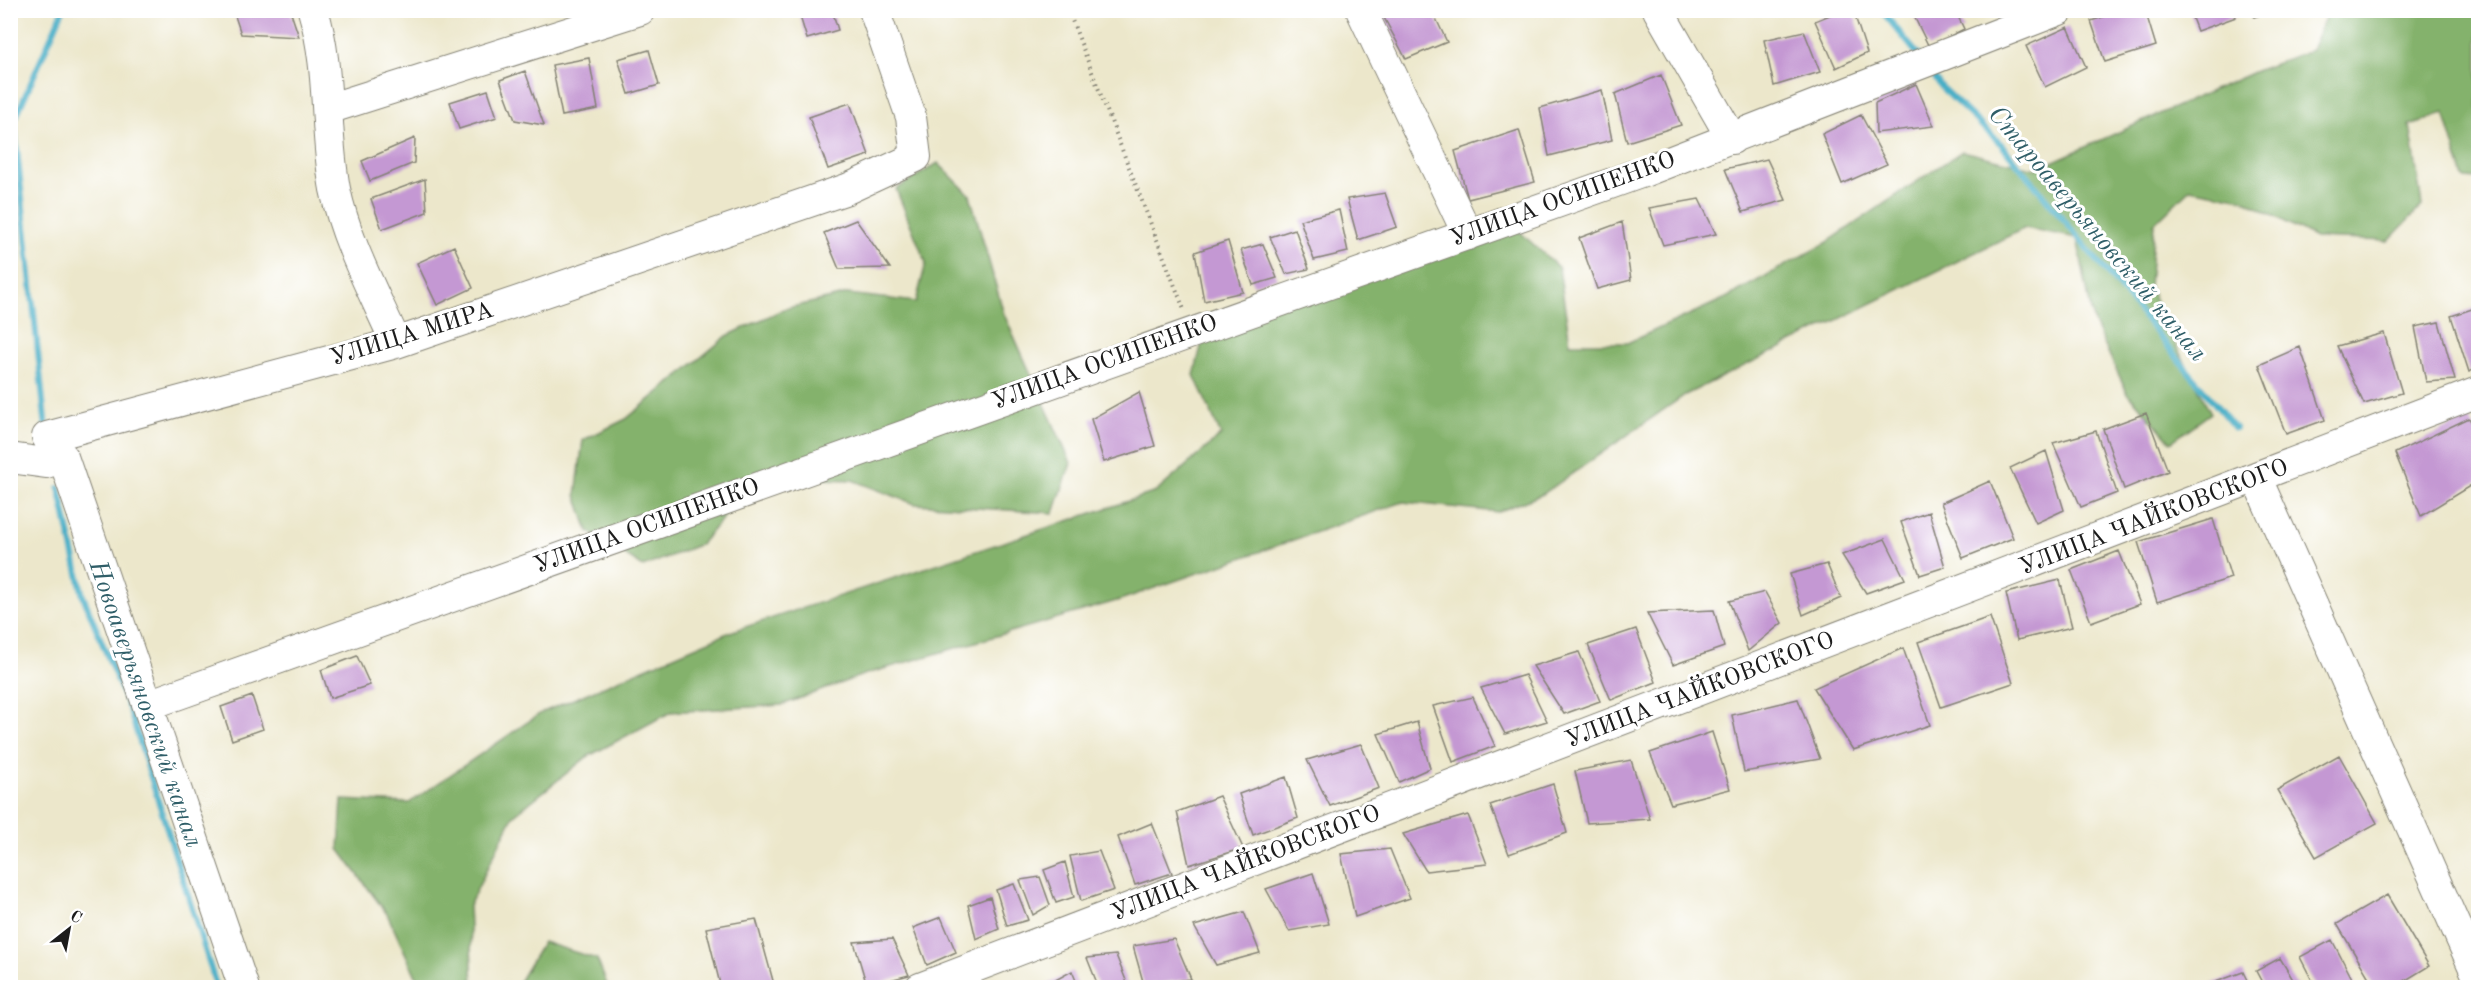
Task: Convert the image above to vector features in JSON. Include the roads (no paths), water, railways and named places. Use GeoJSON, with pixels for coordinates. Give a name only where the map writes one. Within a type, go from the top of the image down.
{"type":"FeatureCollection","features":[{"type":"Feature","properties":{"kind":"street"},"geometry":{"type":"LineString","coordinates":[[314,10],[322,39],[335,189],[357,258],[396,343]]}},
{"type":"Feature","properties":{"kind":"street"},"geometry":{"type":"LineString","coordinates":[[328,109],[640,10]]}},
{"type":"Feature","properties":{"kind":"street","name":"УЛИЦА МИРА"},"geometry":{"type":"LineString","coordinates":[[63,457],[47,437],[396,343],[847,189],[916,157],[911,117],[873,10]]}},
{"type":"Feature","properties":{"kind":"street"},"geometry":{"type":"LineString","coordinates":[[1361,10],[1468,235]]}},
{"type":"Feature","properties":{"kind":"street"},"geometry":{"type":"LineString","coordinates":[[1658,10],[1732,139]]}},
{"type":"Feature","properties":{"kind":"street","name":"УЛИЦА ОСИПЕНКО"},"geometry":{"type":"LineString","coordinates":[[148,705],[1732,139],[2059,10]]}},
{"type":"Feature","properties":{"kind":"street","name":"УЛИЦА ЧАЙКОВСКОГО"},"geometry":{"type":"LineString","coordinates":[[920,987],[2257,479],[2478,392]]}},
{"type":"Feature","properties":{"kind":"street"},"geometry":{"type":"LineString","coordinates":[[10,458],[46,463],[63,457],[244,987]]}},
{"type":"Feature","properties":{"kind":"street"},"geometry":{"type":"LineString","coordinates":[[2257,479],[2478,977]]}},
{"type":"Feature","properties":{"kind":"waterway","name":"Новоаверьяновский канал"},"geometry":{"type":"LineString","coordinates":[[46,429],[14,121],[63,10]]}},
{"type":"Feature","properties":{"kind":"waterway","name":"Староаверьяновский канал"},"geometry":{"type":"LineString","coordinates":[[1881,10],[1919,56]]}},
{"type":"Feature","properties":{"kind":"waterway","name":"Староаверьяновский канал"},"geometry":{"type":"LineString","coordinates":[[1928,69],[1944,90],[2001,144],[2235,428]]}},
{"type":"Feature","properties":{"kind":"waterway","name":"Новоаверьяновский канал"},"geometry":{"type":"LineString","coordinates":[[59,488],[83,596],[130,711],[217,988]]}}]}
